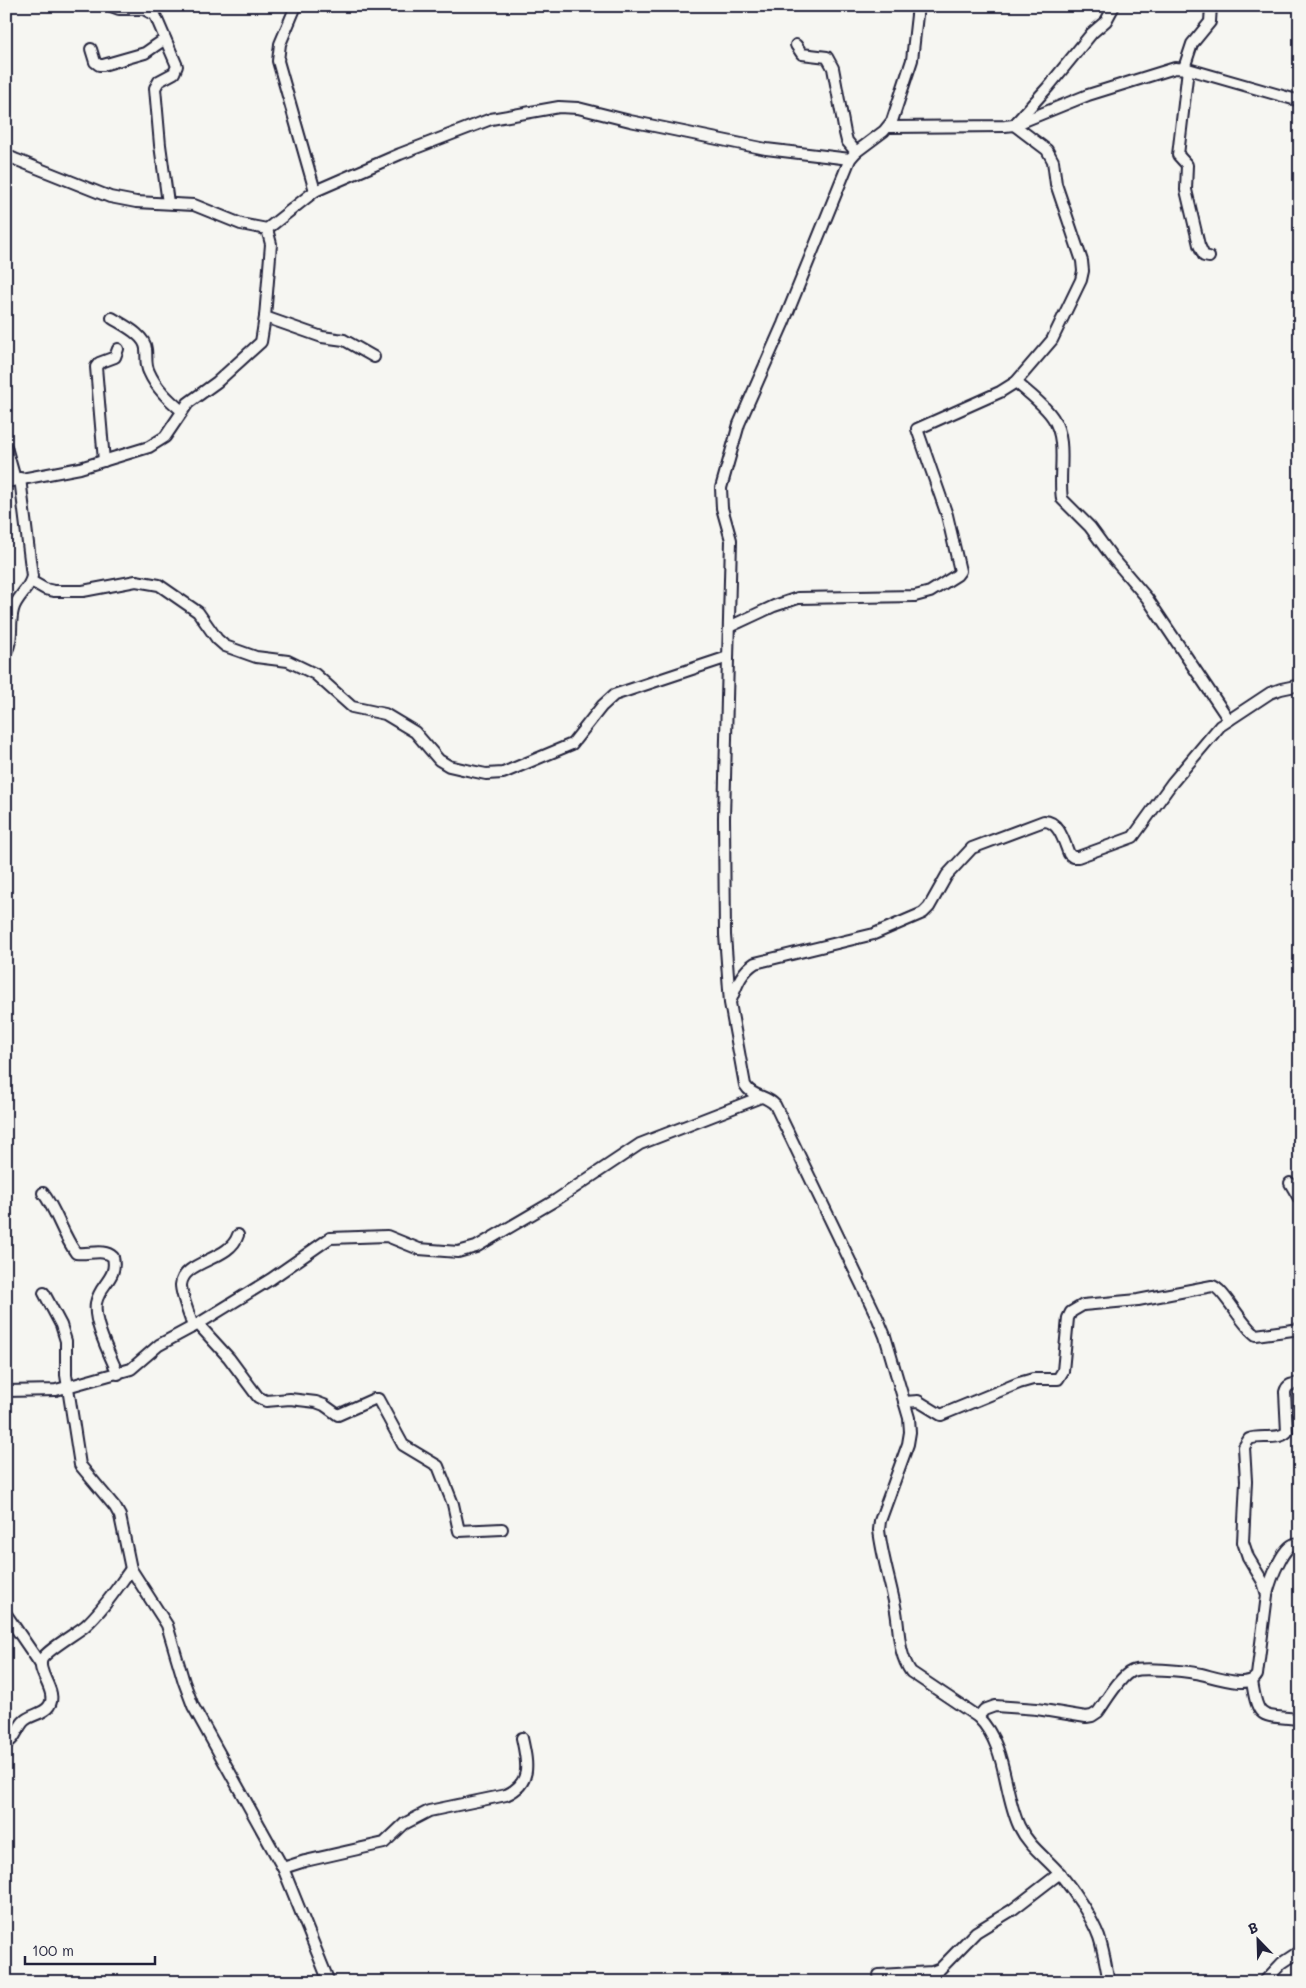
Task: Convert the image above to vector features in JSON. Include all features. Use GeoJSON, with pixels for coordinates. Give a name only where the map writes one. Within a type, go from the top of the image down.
{"type":"FeatureCollection","features":[{"type":"Feature","properties":{"kind":"street"},"geometry":{"type":"LineString","coordinates":[[110,6],[119,9],[144,9],[155,15],[177,66],[174,73],[159,80],[155,88],[168,203]]}},
{"type":"Feature","properties":{"kind":"street"},"geometry":{"type":"LineString","coordinates":[[296,6],[280,44],[278,61],[315,191]]}},
{"type":"Feature","properties":{"kind":"street"},"geometry":{"type":"LineString","coordinates":[[918,6],[912,60],[892,121],[888,127],[853,156],[783,324],[742,414],[721,488],[722,508],[731,540],[724,828],[725,935],[730,1003],[745,1085],[748,1090],[771,1100],[775,1105],[878,1319],[885,1336],[904,1402],[909,1425],[908,1444],[880,1521],[879,1530],[896,1608],[905,1664],[911,1672],[978,1717],[993,1736],[1014,1815],[1020,1828],[1034,1849],[1060,1873],[1098,1935],[1109,1982]]}},
{"type":"Feature","properties":{"kind":"street"},"geometry":{"type":"LineString","coordinates":[[1209,257],[1204,256],[1199,245],[1186,190],[1187,165],[1178,156],[1186,69],[1192,44],[1210,22],[1211,6]]}},
{"type":"Feature","properties":{"kind":"street"},"geometry":{"type":"LineString","coordinates":[[1014,125],[1087,39],[1106,21],[1113,8]]}},
{"type":"Feature","properties":{"kind":"street"},"geometry":{"type":"LineString","coordinates":[[91,49],[95,62],[103,65],[145,53],[165,39]]}},
{"type":"Feature","properties":{"kind":"street"},"geometry":{"type":"LineString","coordinates":[[796,45],[802,54],[827,57],[830,61],[833,68],[845,133],[853,156]]}},
{"type":"Feature","properties":{"kind":"street"},"geometry":{"type":"LineString","coordinates":[[888,127],[1014,125],[1088,95],[1165,70],[1186,69],[1300,101]]}},
{"type":"Feature","properties":{"kind":"street"},"geometry":{"type":"LineString","coordinates":[[6,154],[16,160],[110,197],[136,202],[194,205],[241,224],[267,229],[315,191],[400,154],[480,122],[559,107],[578,108],[630,121],[766,149],[853,156]]}},
{"type":"Feature","properties":{"kind":"street"},"geometry":{"type":"LineString","coordinates":[[729,627],[774,606],[798,598],[915,596],[930,592],[957,575],[960,571],[947,515],[917,429],[1000,392],[1016,382],[1052,340],[1081,280],[1083,271],[1082,262],[1056,184],[1050,155],[1047,150],[1014,125]]}},
{"type":"Feature","properties":{"kind":"street"},"geometry":{"type":"LineString","coordinates":[[14,480],[80,468],[158,443],[165,437],[182,411],[194,398],[217,382],[258,346],[263,336],[271,244],[267,229]]}},
{"type":"Feature","properties":{"kind":"street"},"geometry":{"type":"LineString","coordinates":[[265,317],[322,337],[344,340],[374,357]]}},
{"type":"Feature","properties":{"kind":"street"},"geometry":{"type":"LineString","coordinates":[[112,318],[142,339],[145,344],[146,364],[149,374],[163,393],[182,411]]}},
{"type":"Feature","properties":{"kind":"street"},"geometry":{"type":"LineString","coordinates":[[104,460],[96,367],[99,363],[115,357],[118,349]]}},
{"type":"Feature","properties":{"kind":"street"},"geometry":{"type":"LineString","coordinates":[[1016,382],[1047,409],[1058,429],[1062,499],[1090,527],[1112,557],[1147,598],[1229,720]]}},
{"type":"Feature","properties":{"kind":"street"},"geometry":{"type":"LineString","coordinates":[[6,448],[14,480],[31,581],[13,610],[12,639],[6,652]]}},
{"type":"Feature","properties":{"kind":"street"},"geometry":{"type":"LineString","coordinates":[[31,581],[54,592],[82,591],[136,582],[160,585],[198,612],[217,639],[225,646],[256,657],[288,661],[315,674],[352,707],[385,714],[415,732],[438,760],[449,766],[486,774],[503,773],[572,744],[602,706],[614,695],[728,657]]}},
{"type":"Feature","properties":{"kind":"street"},"geometry":{"type":"LineString","coordinates":[[730,1003],[741,976],[747,968],[755,963],[866,936],[923,913],[929,907],[947,875],[965,853],[978,845],[1044,821],[1051,821],[1056,825],[1069,854],[1073,857],[1086,855],[1133,838],[1172,783],[1206,742],[1229,720],[1270,693],[1281,688],[1300,685]]}},
{"type":"Feature","properties":{"kind":"street"},"geometry":{"type":"LineString","coordinates":[[6,1391],[67,1388],[118,1374],[138,1365],[159,1345],[195,1326],[271,1279],[330,1238],[387,1236],[419,1249],[458,1252],[476,1247],[556,1200],[640,1144],[761,1097]]}},
{"type":"Feature","properties":{"kind":"street"},"geometry":{"type":"LineString","coordinates":[[1290,1183],[1300,1200]]}},
{"type":"Feature","properties":{"kind":"street"},"geometry":{"type":"LineString","coordinates":[[42,1193],[50,1203],[66,1239],[76,1253],[106,1252],[113,1257],[114,1270],[100,1292],[96,1314],[118,1374]]}},
{"type":"Feature","properties":{"kind":"street"},"geometry":{"type":"LineString","coordinates":[[238,1235],[235,1244],[228,1250],[188,1271],[182,1282],[182,1290],[195,1326],[229,1358],[258,1397],[262,1400],[290,1399],[316,1402],[324,1405],[338,1416],[374,1399],[378,1399],[403,1445],[438,1466],[453,1504],[459,1531],[502,1529]]}},
{"type":"Feature","properties":{"kind":"street"},"geometry":{"type":"LineString","coordinates":[[904,1402],[918,1401],[941,1415],[1019,1383],[1033,1379],[1058,1379],[1062,1374],[1068,1318],[1071,1312],[1083,1305],[1138,1300],[1212,1286],[1220,1289],[1233,1310],[1256,1335],[1300,1328]]}},
{"type":"Feature","properties":{"kind":"street"},"geometry":{"type":"LineString","coordinates":[[44,1293],[61,1324],[66,1341],[67,1388],[80,1466],[120,1516],[132,1569],[137,1580],[168,1625],[184,1682],[194,1706],[283,1868],[328,1982]]}},
{"type":"Feature","properties":{"kind":"street"},"geometry":{"type":"LineString","coordinates":[[1267,1595],[1263,1582],[1248,1557],[1243,1542],[1246,1486],[1244,1447],[1249,1439],[1254,1437],[1280,1436],[1286,1432],[1286,1387],[1290,1384],[1300,1383]]}},
{"type":"Feature","properties":{"kind":"street"},"geometry":{"type":"LineString","coordinates":[[1300,1544],[1295,1542],[1291,1544],[1280,1559],[1267,1595],[1257,1675],[1252,1681],[1256,1704],[1262,1714],[1268,1717],[1300,1719]]}},
{"type":"Feature","properties":{"kind":"street"},"geometry":{"type":"LineString","coordinates":[[41,1665],[43,1656],[77,1632],[92,1618],[132,1569]]}},
{"type":"Feature","properties":{"kind":"street"},"geometry":{"type":"LineString","coordinates":[[6,1614],[41,1665],[51,1694],[48,1707],[24,1720],[13,1739],[6,1743]]}},
{"type":"Feature","properties":{"kind":"street"},"geometry":{"type":"LineString","coordinates":[[978,1717],[984,1710],[994,1706],[1030,1708],[1086,1717],[1092,1716],[1098,1712],[1128,1673],[1140,1669],[1195,1673],[1223,1680],[1252,1681]]}},
{"type":"Feature","properties":{"kind":"street"},"geometry":{"type":"LineString","coordinates":[[283,1868],[384,1842],[404,1824],[429,1812],[514,1792],[520,1785],[527,1769],[522,1738]]}},
{"type":"Feature","properties":{"kind":"street"},"geometry":{"type":"LineString","coordinates":[[879,1975],[940,1970],[980,1929],[1012,1910],[1060,1873]]}},
{"type":"Feature","properties":{"kind":"street"},"geometry":{"type":"LineString","coordinates":[[1264,1982],[1282,1963],[1300,1951]]}}]}
